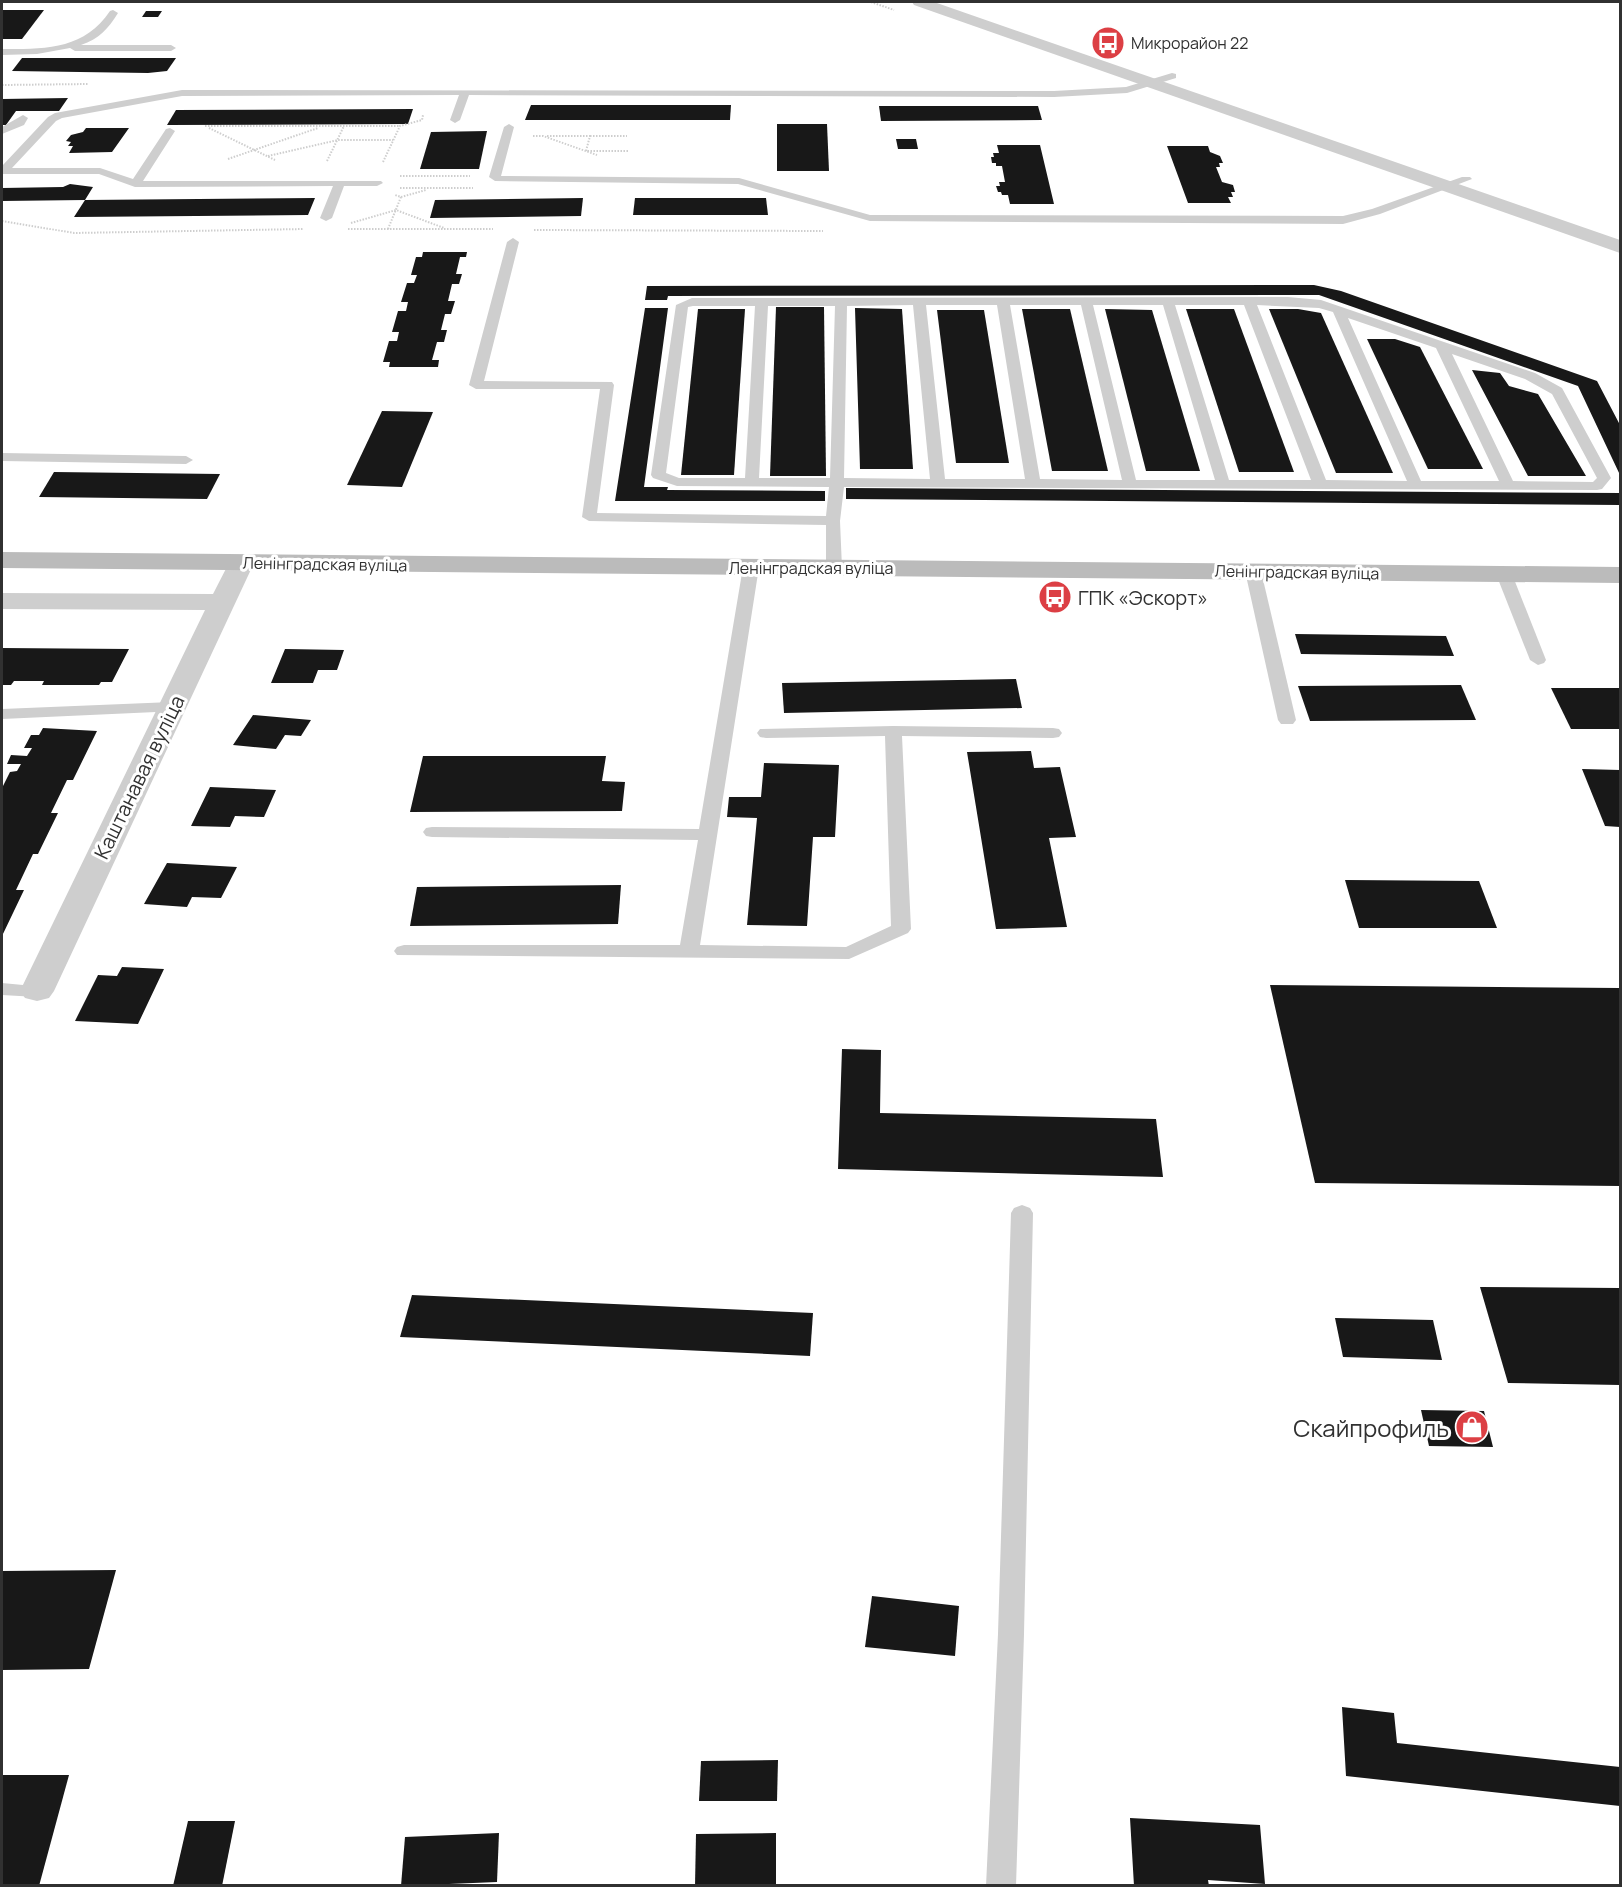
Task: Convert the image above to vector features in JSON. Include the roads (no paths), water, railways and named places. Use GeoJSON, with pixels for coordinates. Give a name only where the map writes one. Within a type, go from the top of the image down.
{"type":"FeatureCollection","features":[{"type":"Feature","properties":{"kind":"main road","name":"Ленінградская вуліца"},"geometry":{"type":"LineString","coordinates":[[2,560],[1620,575]]}},
{"type":"Feature","properties":{"kind":"street"},"geometry":{"type":"LineString","coordinates":[[920,2],[1620,247]]}},
{"type":"Feature","properties":{"kind":"street"},"geometry":{"type":"LineString","coordinates":[[958,2],[1620,232]]}},
{"type":"Feature","properties":{"kind":"street","name":"Каштанавая вуліца"},"geometry":{"type":"LineString","coordinates":[[36,991],[241,563]]}},
{"type":"Feature","properties":{"kind":"street"},"geometry":{"type":"LineString","coordinates":[[2,601],[222,602]]}},
{"type":"Feature","properties":{"kind":"lane"},"geometry":{"type":"LineString","coordinates":[[54,48],[93,38],[114,13]]}},
{"type":"Feature","properties":{"kind":"lane"},"geometry":{"type":"LineString","coordinates":[[2,52],[54,48],[171,48]]}},
{"type":"Feature","properties":{"kind":"lane"},"geometry":{"type":"LineString","coordinates":[[2,171],[52,119],[72,112],[182,93],[1054,94],[1127,90],[1172,76]]}},
{"type":"Feature","properties":{"kind":"lane"},"geometry":{"type":"LineString","coordinates":[[455,120],[465,92]]}},
{"type":"Feature","properties":{"kind":"lane"},"geometry":{"type":"LineString","coordinates":[[2,131],[20,123],[24,118]]}},
{"type":"Feature","properties":{"kind":"lane"},"geometry":{"type":"LineString","coordinates":[[509,128],[495,177],[499,180],[739,181],[870,218],[1343,220],[1376,212],[1466,178]]}},
{"type":"Feature","properties":{"kind":"lane"},"geometry":{"type":"LineString","coordinates":[[135,184],[170,131]]}},
{"type":"Feature","properties":{"kind":"lane"},"geometry":{"type":"LineString","coordinates":[[2,171],[100,171],[135,184],[377,183]]}},
{"type":"Feature","properties":{"kind":"lane"},"geometry":{"type":"LineString","coordinates":[[326,218],[340,183]]}},
{"type":"Feature","properties":{"kind":"lane"},"geometry":{"type":"LineString","coordinates":[[513,242],[476,385],[607,385],[589,517],[833,521]]}},
{"type":"Feature","properties":{"kind":"lane"},"geometry":{"type":"LineString","coordinates":[[1168,301],[1223,484]]}},
{"type":"Feature","properties":{"kind":"lane"},"geometry":{"type":"LineString","coordinates":[[1249,301],[1320,484]]}},
{"type":"Feature","properties":{"kind":"lane"},"geometry":{"type":"LineString","coordinates":[[1249,301],[1321,304],[1530,376],[1557,391],[1604,478],[1597,486],[677,482],[658,475],[682,305],[692,302],[1249,301]]}},
{"type":"Feature","properties":{"kind":"lane"},"geometry":{"type":"LineString","coordinates":[[752,482],[762,302]]}},
{"type":"Feature","properties":{"kind":"lane"},"geometry":{"type":"LineString","coordinates":[[834,568],[833,521],[837,482],[841,302]]}},
{"type":"Feature","properties":{"kind":"lane"},"geometry":{"type":"LineString","coordinates":[[919,302],[938,483]]}},
{"type":"Feature","properties":{"kind":"lane"},"geometry":{"type":"LineString","coordinates":[[1003,302],[1033,483]]}},
{"type":"Feature","properties":{"kind":"lane"},"geometry":{"type":"LineString","coordinates":[[1086,302],[1130,483]]}},
{"type":"Feature","properties":{"kind":"lane"},"geometry":{"type":"LineString","coordinates":[[1339,311],[1416,485]]}},
{"type":"Feature","properties":{"kind":"lane"},"geometry":{"type":"LineString","coordinates":[[1442,346],[1508,485]]}},
{"type":"Feature","properties":{"kind":"lane"},"geometry":{"type":"LineString","coordinates":[[2,457],[186,460]]}},
{"type":"Feature","properties":{"kind":"lane"},"geometry":{"type":"LineString","coordinates":[[689,951],[751,567]]}},
{"type":"Feature","properties":{"kind":"lane"},"geometry":{"type":"LineString","coordinates":[[1253,572],[1287,720]]}},
{"type":"Feature","properties":{"kind":"lane"},"geometry":{"type":"LineString","coordinates":[[1504,574],[1538,660]]}},
{"type":"Feature","properties":{"kind":"lane"},"geometry":{"type":"LineString","coordinates":[[2,714],[172,707]]}},
{"type":"Feature","properties":{"kind":"lane"},"geometry":{"type":"LineString","coordinates":[[404,951],[849,953],[901,929],[893,731]]}},
{"type":"Feature","properties":{"kind":"lane"},"geometry":{"type":"LineString","coordinates":[[766,733],[893,731],[1053,733]]}},
{"type":"Feature","properties":{"kind":"lane"},"geometry":{"type":"LineString","coordinates":[[432,832],[708,836]]}},
{"type":"Feature","properties":{"kind":"lane"},"geometry":{"type":"LineString","coordinates":[[2,989],[36,991]]}},
{"type":"Feature","properties":{"kind":"lane"},"geometry":{"type":"LineString","coordinates":[[1000,1886],[1011,1634],[1022,1213]]}},
{"type":"Feature","properties":{"kind":"place","name":"Микрорайон 22"},"geometry":{"type":"Point","coordinates":[1108,43]}},
{"type":"Feature","properties":{"kind":"place","name":"ГПК «Эскорт»"},"geometry":{"type":"Point","coordinates":[1055,597]}},
{"type":"Feature","properties":{"kind":"place","name":"Скайпрофиль"},"geometry":{"type":"Point","coordinates":[1472,1427]}}]}
